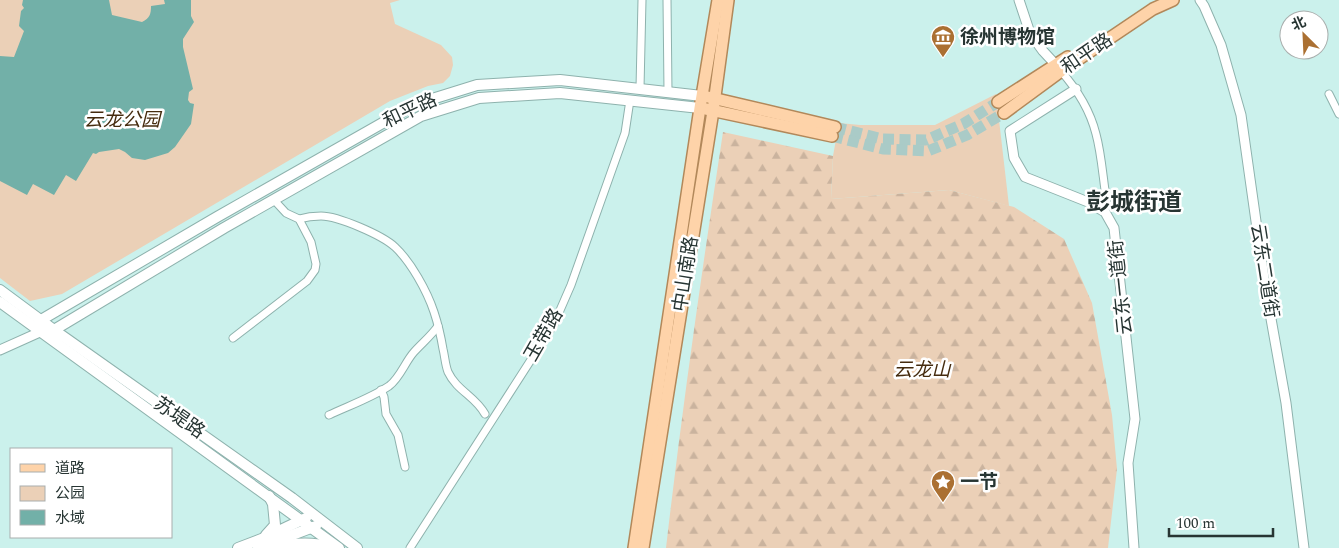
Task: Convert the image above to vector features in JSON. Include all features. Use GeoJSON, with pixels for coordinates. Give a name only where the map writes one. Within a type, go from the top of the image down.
{"type":"FeatureCollection","features":[{"type":"Feature","properties":{"kind":"main road","name":"中山南路"},"geometry":{"type":"LineString","coordinates":[[634,548],[718,0]]}},
{"type":"Feature","properties":{"kind":"main road","name":"中山南路"},"geometry":{"type":"LineString","coordinates":[[642,548],[713,111],[728,0]]}},
{"type":"Feature","properties":{"kind":"main road","name":"和平路"},"geometry":{"type":"LineString","coordinates":[[1004,113],[1058,68],[1155,0]]}},
{"type":"Feature","properties":{"kind":"main road","name":"和平路"},"geometry":{"type":"LineString","coordinates":[[998,102],[1058,68],[1153,9],[1173,0]]}},
{"type":"Feature","properties":{"kind":"main road","name":"和平路"},"geometry":{"type":"LineString","coordinates":[[40,332],[54,330],[224,228],[421,116],[479,98],[560,93],[700,108],[834,132],[702,96],[668,91],[560,80],[477,85],[416,104],[41,320]]}},
{"type":"Feature","properties":{"kind":"main road","name":"苏堤路"},"geometry":{"type":"LineString","coordinates":[[0,290],[292,498],[357,548]]}},
{"type":"Feature","properties":{"kind":"main road","name":"苏堤路"},"geometry":{"type":"LineString","coordinates":[[0,302],[339,548]]}},
{"type":"Feature","properties":{"kind":"main road"},"geometry":{"type":"LineString","coordinates":[[40,332],[41,320]]}},
{"type":"Feature","properties":{"kind":"main road"},"geometry":{"type":"LineString","coordinates":[[264,538],[275,525],[273,504],[269,496]]}},
{"type":"Feature","properties":{"kind":"main road"},"geometry":{"type":"LineString","coordinates":[[238,548],[314,515]]}},
{"type":"Feature","properties":{"kind":"main road"},"geometry":{"type":"LineString","coordinates":[[258,548],[324,522]]}},
{"type":"Feature","properties":{"kind":"main road"},"geometry":{"type":"LineString","coordinates":[[277,548],[288,544],[317,543],[339,548]]}},
{"type":"Feature","properties":{"kind":"street"},"geometry":{"type":"LineString","coordinates":[[640,88],[642,0]]}},
{"type":"Feature","properties":{"kind":"street"},"geometry":{"type":"LineString","coordinates":[[668,0],[668,91]]}},
{"type":"Feature","properties":{"kind":"street"},"geometry":{"type":"LineString","coordinates":[[1019,0],[1030,34],[1042,51],[1076,89],[1084,105],[1096,134],[1107,203]]}},
{"type":"Feature","properties":{"kind":"street","name":"云东二道街"},"geometry":{"type":"LineString","coordinates":[[1200,0],[1221,45],[1241,115],[1266,285],[1286,403],[1304,548]]}},
{"type":"Feature","properties":{"kind":"street","name":"云东一道街"},"geometry":{"type":"LineString","coordinates":[[1076,89],[1010,132],[1014,158],[1025,177],[1088,202],[1105,212],[1114,228],[1135,420],[1128,462],[1134,548]]}},
{"type":"Feature","properties":{"kind":"street"},"geometry":{"type":"LineString","coordinates":[[1329,94],[1339,114]]}},
{"type":"Feature","properties":{"kind":"street","name":"玉带路"},"geometry":{"type":"LineString","coordinates":[[410,548],[554,324],[625,133],[630,100]]}},
{"type":"Feature","properties":{"kind":"street"},"geometry":{"type":"LineString","coordinates":[[274,200],[286,213],[299,219],[322,216],[335,217],[366,230],[393,245],[399,251],[429,298],[438,326],[448,371],[455,384],[474,399],[485,414]]}},
{"type":"Feature","properties":{"kind":"street"},"geometry":{"type":"LineString","coordinates":[[233,338],[307,281],[315,270],[311,242],[299,219]]}},
{"type":"Feature","properties":{"kind":"street"},"geometry":{"type":"LineString","coordinates":[[329,415],[390,385],[398,377],[415,350],[432,335],[438,326]]}},
{"type":"Feature","properties":{"kind":"street","name":"和平路"},"geometry":{"type":"LineString","coordinates":[[0,350],[40,332]]}},
{"type":"Feature","properties":{"kind":"street"},"geometry":{"type":"LineString","coordinates":[[380,390],[384,397],[386,414],[398,435],[405,467]]}},
{"type":"Feature","properties":{"kind":"green space","name":"云龙公园"},"geometry":{"type":"Polygon","coordinates":[[[0,0],[400,0],[390,3],[395,24],[441,45],[452,57],[453,65],[450,76],[443,83],[428,86],[390,101],[62,294],[30,301],[0,278],[0,0]]]}},
{"type":"Feature","properties":{"kind":"green space"},"geometry":{"type":"Polygon","coordinates":[[[996,94],[1009,206],[949,190],[831,199],[833,156],[839,123],[860,125],[935,125],[996,94]]]}},
{"type":"Feature","properties":{"kind":"green space","name":"云龙山"},"geometry":{"type":"Polygon","coordinates":[[[723,132],[833,156],[831,199],[949,190],[1014,207],[1064,239],[1092,303],[1112,415],[1117,469],[1108,548],[666,548],[723,132]]]}},
{"type":"Feature","properties":{"kind":"water","name":"云龙公园"},"geometry":{"type":"Polygon","coordinates":[[[23,0],[109,0],[112,15],[142,22],[150,16],[151,6],[165,4],[164,0],[191,0],[191,16],[194,22],[183,39],[183,47],[193,89],[189,92],[188,100],[194,104],[191,124],[175,147],[168,153],[145,160],[132,158],[119,149],[93,153],[76,181],[66,175],[54,195],[33,184],[27,195],[0,181],[0,56],[14,57],[24,31],[19,26],[21,11],[24,8],[22,5],[23,0]]]}},
{"type":"Feature","properties":{"kind":"tunnel"},"geometry":{"type":"LineString","coordinates":[[835,127],[882,139],[926,140],[963,124],[998,102]]}},
{"type":"Feature","properties":{"kind":"tunnel"},"geometry":{"type":"LineString","coordinates":[[832,136],[883,149],[928,151],[967,135],[1004,113]]}},
{"type":"Feature","properties":{"kind":"place","name":"徐州博物馆"},"geometry":{"type":"Point","coordinates":[943,58]}},
{"type":"Feature","properties":{"kind":"place","name":"一节"},"geometry":{"type":"Point","coordinates":[943,503]}},
{"type":"Feature","properties":{"kind":"district","name":"彭城街道"},"geometry":{"type":"Point","coordinates":[1134,203]}}]}
